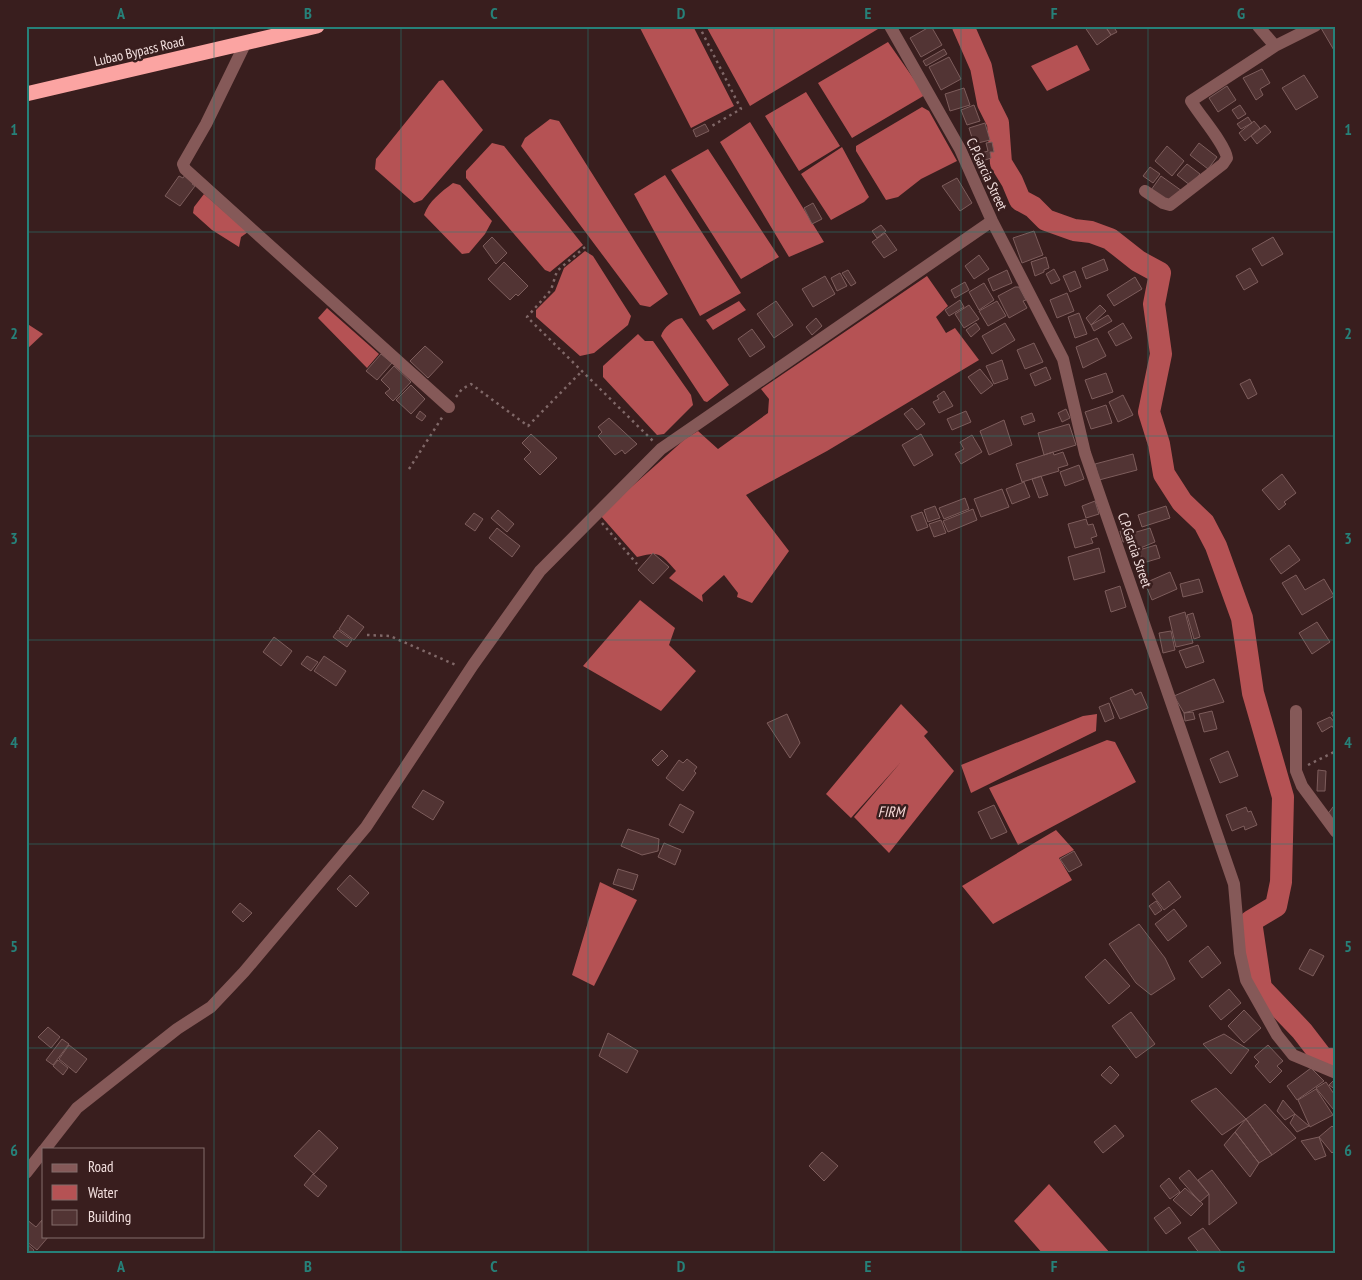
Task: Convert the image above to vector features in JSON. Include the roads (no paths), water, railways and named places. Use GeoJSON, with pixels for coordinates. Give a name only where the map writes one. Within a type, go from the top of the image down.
{"type":"FeatureCollection","features":[{"type":"Feature","properties":{"kind":"highway","name":"Lubao Bypass Road"},"geometry":{"type":"LineString","coordinates":[[26,94],[317,26]]}},
{"type":"Feature","properties":{"kind":"street","name":"C.P.Garcia Street"},"geometry":{"type":"LineString","coordinates":[[890,26],[960,149],[992,221],[1063,359],[1085,453],[1234,884],[1240,953],[1246,980],[1277,1035],[1294,1056],[1336,1073]]}},
{"type":"Feature","properties":{"kind":"street"},"geometry":{"type":"LineString","coordinates":[[1258,26],[1275,46]]}},
{"type":"Feature","properties":{"kind":"street"},"geometry":{"type":"LineString","coordinates":[[1145,191],[1163,203],[1170,205],[1223,164],[1227,158],[1226,149],[1212,133],[1191,102],[1275,46],[1315,26]]}},
{"type":"Feature","properties":{"kind":"street"},"geometry":{"type":"LineString","coordinates":[[246,42],[206,124],[182,164],[185,169],[449,407]]}},
{"type":"Feature","properties":{"kind":"street"},"geometry":{"type":"LineString","coordinates":[[46,1148],[77,1108],[177,1029],[211,1007],[244,972],[366,827],[469,670],[540,571],[661,449],[992,221]]}},
{"type":"Feature","properties":{"kind":"street"},"geometry":{"type":"LineString","coordinates":[[1296,711],[1296,771],[1302,786],[1336,832]]}},
{"type":"Feature","properties":{"kind":"street"},"geometry":{"type":"LineString","coordinates":[[26,1173],[42,1153]]}},
{"type":"Feature","properties":{"kind":"water"},"geometry":{"type":"Polygon","coordinates":[[[639,26],[693,26],[734,106],[691,128],[639,26]]]}},
{"type":"Feature","properties":{"kind":"water"},"geometry":{"type":"Polygon","coordinates":[[[706,26],[883,26],[750,106],[706,26]]]}},
{"type":"Feature","properties":{"kind":"water"},"geometry":{"type":"Polygon","coordinates":[[[888,42],[925,95],[852,138],[818,83],[888,42]]]}},
{"type":"Feature","properties":{"kind":"water"},"geometry":{"type":"Polygon","coordinates":[[[1077,45],[1090,70],[1047,91],[1031,66],[1077,45]]]}},
{"type":"Feature","properties":{"kind":"water"},"geometry":{"type":"Polygon","coordinates":[[[443,80],[483,130],[422,200],[414,203],[375,169],[376,159],[439,81],[443,80]]]}},
{"type":"Feature","properties":{"kind":"water"},"geometry":{"type":"Polygon","coordinates":[[[806,92],[840,146],[799,171],[765,116],[806,92]]]}},
{"type":"Feature","properties":{"kind":"water"},"geometry":{"type":"Polygon","coordinates":[[[922,107],[929,111],[957,161],[921,179],[898,197],[886,200],[856,151],[856,146],[922,107]]]}},
{"type":"Feature","properties":{"kind":"water"},"geometry":{"type":"Polygon","coordinates":[[[550,119],[559,121],[668,294],[650,307],[640,305],[521,146],[525,138],[550,119]]]}},
{"type":"Feature","properties":{"kind":"water"},"geometry":{"type":"Polygon","coordinates":[[[750,122],[824,242],[789,257],[720,142],[750,122]]]}},
{"type":"Feature","properties":{"kind":"water"},"geometry":{"type":"Polygon","coordinates":[[[492,143],[504,146],[583,245],[550,272],[545,270],[466,178],[466,171],[492,143]]]}},
{"type":"Feature","properties":{"kind":"water"},"geometry":{"type":"Polygon","coordinates":[[[842,147],[869,197],[864,202],[831,220],[801,174],[842,147]]]}},
{"type":"Feature","properties":{"kind":"water"},"geometry":{"type":"Polygon","coordinates":[[[708,149],[779,257],[741,279],[671,170],[708,149]]]}},
{"type":"Feature","properties":{"kind":"water"},"geometry":{"type":"Polygon","coordinates":[[[665,175],[741,293],[700,316],[634,194],[665,175]]]}},
{"type":"Feature","properties":{"kind":"water"},"geometry":{"type":"Polygon","coordinates":[[[453,183],[460,185],[492,221],[485,234],[469,253],[462,254],[424,215],[432,201],[453,183]]]}},
{"type":"Feature","properties":{"kind":"water"},"geometry":{"type":"Polygon","coordinates":[[[204,194],[248,232],[241,237],[239,247],[212,230],[193,213],[194,207],[204,194]]]}},
{"type":"Feature","properties":{"kind":"water"},"geometry":{"type":"Polygon","coordinates":[[[585,251],[593,256],[631,316],[628,325],[594,353],[580,356],[536,317],[536,310],[555,291],[564,268],[585,251]]]}},
{"type":"Feature","properties":{"kind":"water"},"geometry":{"type":"Polygon","coordinates":[[[927,276],[948,306],[936,317],[946,333],[955,328],[979,360],[827,451],[746,495],[789,551],[752,603],[737,597],[738,593],[724,575],[702,595],[703,602],[669,578],[676,571],[663,557],[651,554],[637,557],[600,515],[685,439],[698,431],[718,449],[768,413],[769,399],[761,389],[927,276]]]}},
{"type":"Feature","properties":{"kind":"water"},"geometry":{"type":"Polygon","coordinates":[[[739,301],[746,310],[713,330],[706,320],[739,301]]]}},
{"type":"Feature","properties":{"kind":"water"},"geometry":{"type":"Polygon","coordinates":[[[327,308],[379,354],[367,368],[318,318],[327,308]]]}},
{"type":"Feature","properties":{"kind":"water"},"geometry":{"type":"Polygon","coordinates":[[[682,318],[729,385],[707,402],[704,401],[661,336],[669,324],[682,318]]]}},
{"type":"Feature","properties":{"kind":"water"},"geometry":{"type":"Polygon","coordinates":[[[26,323],[43,334],[26,350],[26,323]]]}},
{"type":"Feature","properties":{"kind":"water"},"geometry":{"type":"Polygon","coordinates":[[[638,334],[645,341],[653,341],[691,395],[693,405],[664,434],[657,435],[603,377],[603,366],[638,334]]]}},
{"type":"Feature","properties":{"kind":"water"},"geometry":{"type":"Polygon","coordinates":[[[640,600],[675,628],[669,645],[696,671],[661,711],[583,666],[640,600]]]}},
{"type":"Feature","properties":{"kind":"water","name":"FIRM"},"geometry":{"type":"Polygon","coordinates":[[[901,704],[928,732],[924,736],[954,771],[889,853],[854,817],[901,762],[851,818],[826,794],[901,704]]]}},
{"type":"Feature","properties":{"kind":"water"},"geometry":{"type":"Polygon","coordinates":[[[1097,714],[1096,731],[971,793],[961,765],[1083,716],[1097,714]]]}},
{"type":"Feature","properties":{"kind":"water"},"geometry":{"type":"Polygon","coordinates":[[[1107,740],[1115,742],[1136,782],[1018,845],[989,788],[1107,740]]]}},
{"type":"Feature","properties":{"kind":"water"},"geometry":{"type":"Polygon","coordinates":[[[1056,830],[1074,850],[1059,858],[1072,880],[993,924],[962,886],[1056,830]]]}},
{"type":"Feature","properties":{"kind":"water"},"geometry":{"type":"Polygon","coordinates":[[[600,882],[637,900],[594,986],[572,975],[600,882]]]}},
{"type":"Feature","properties":{"kind":"water"},"geometry":{"type":"Polygon","coordinates":[[[1049,1184],[1111,1254],[1043,1254],[1014,1221],[1049,1184]]]}},
{"type":"Feature","properties":{"kind":"waterway"},"geometry":{"type":"LineString","coordinates":[[963,26],[981,67],[988,103],[998,123],[1001,163],[1012,181],[1020,200],[1033,207],[1046,220],[1074,230],[1091,232],[1110,239],[1138,261],[1160,273],[1154,304],[1161,354],[1149,412],[1159,444],[1164,474],[1182,502],[1204,523],[1216,546],[1242,618],[1253,693],[1283,797],[1281,882],[1276,906],[1251,921],[1261,988],[1302,1031],[1322,1057],[1336,1060]]}}]}
